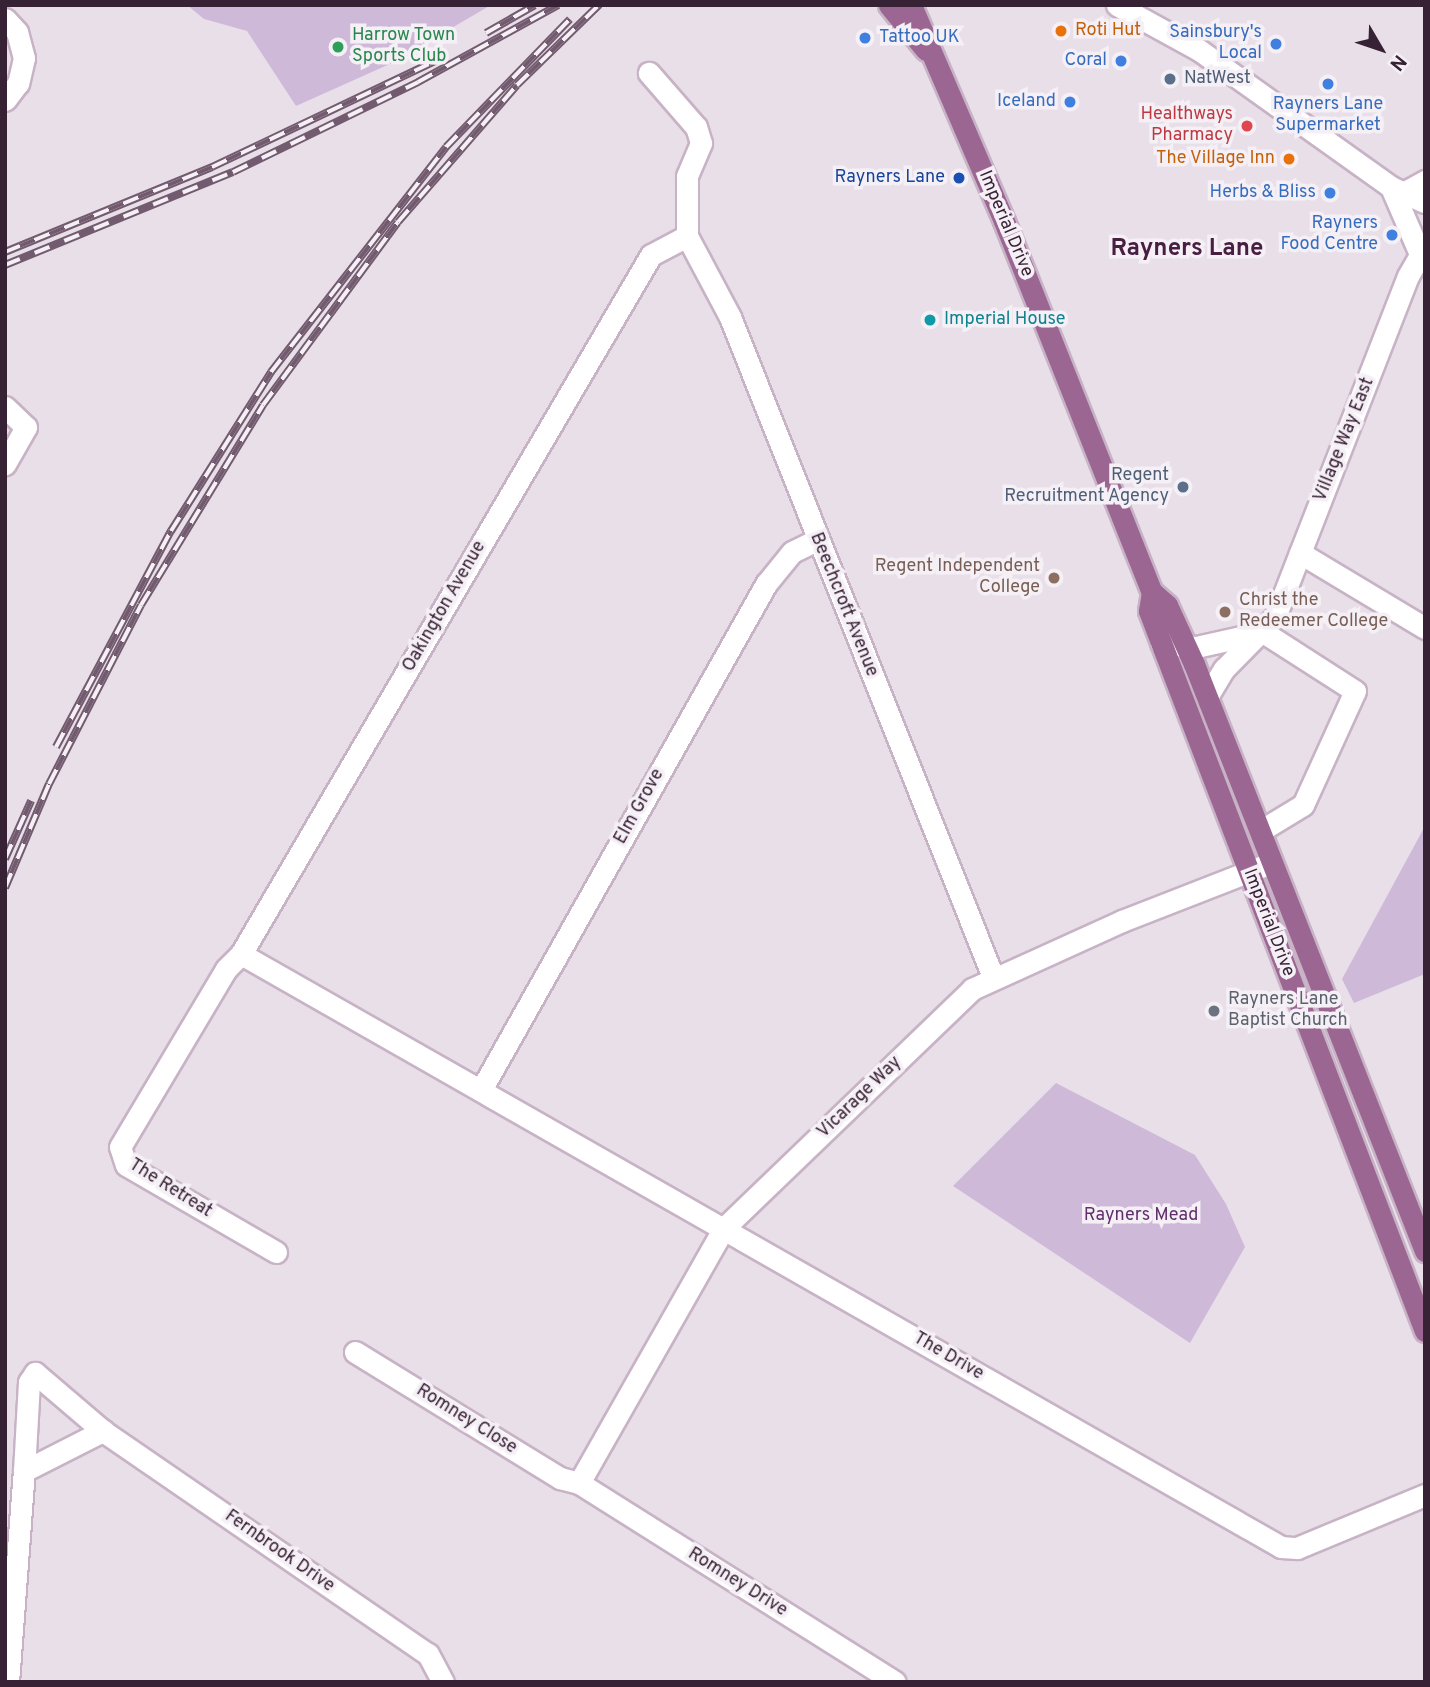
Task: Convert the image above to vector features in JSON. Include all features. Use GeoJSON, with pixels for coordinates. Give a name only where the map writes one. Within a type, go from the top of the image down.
{"type":"FeatureCollection","features":[{"type":"Feature","properties":{"kind":"main road","name":"Imperial Drive"},"geometry":{"type":"LineString","coordinates":[[889,5],[930,54]]}},
{"type":"Feature","properties":{"kind":"main road","name":"Imperial Drive"},"geometry":{"type":"LineString","coordinates":[[911,5],[1004,221],[1152,592],[1167,605],[1186,647],[1425,1251]]}},
{"type":"Feature","properties":{"kind":"main road","name":"Imperial Drive"},"geometry":{"type":"LineString","coordinates":[[1152,592],[1149,611],[1425,1331]]}},
{"type":"Feature","properties":{"kind":"street"},"geometry":{"type":"LineString","coordinates":[[1117,5],[1199,50],[1398,189],[1425,201]]}},
{"type":"Feature","properties":{"kind":"street"},"geometry":{"type":"LineString","coordinates":[[5,19],[18,32],[24,58],[18,83],[5,100]]}},
{"type":"Feature","properties":{"kind":"street"},"geometry":{"type":"LineString","coordinates":[[649,74],[696,127],[701,144],[695,153],[684,199],[687,236]]}},
{"type":"Feature","properties":{"kind":"street"},"geometry":{"type":"LineString","coordinates":[[1398,189],[1425,181]]}},
{"type":"Feature","properties":{"kind":"street"},"geometry":{"type":"LineString","coordinates":[[1398,189],[1422,251]]}},
{"type":"Feature","properties":{"kind":"street","name":"Beechcroft Avenue"},"geometry":{"type":"LineString","coordinates":[[687,236],[730,317],[993,977]]}},
{"type":"Feature","properties":{"kind":"street","name":"Oakington Avenue"},"geometry":{"type":"LineString","coordinates":[[169,1063],[226,969],[241,954],[651,256],[687,236]]}},
{"type":"Feature","properties":{"kind":"street","name":"Village Way East"},"geometry":{"type":"LineString","coordinates":[[1207,698],[1224,669],[1275,617],[1422,251]]}},
{"type":"Feature","properties":{"kind":"street"},"geometry":{"type":"LineString","coordinates":[[5,407],[26,427],[5,464]]}},
{"type":"Feature","properties":{"kind":"street","name":"Elm Grove"},"geometry":{"type":"LineString","coordinates":[[481,1090],[766,584],[792,552],[817,540]]}},
{"type":"Feature","properties":{"kind":"street"},"geometry":{"type":"LineString","coordinates":[[1300,553],[1425,628]]}},
{"type":"Feature","properties":{"kind":"street"},"geometry":{"type":"LineString","coordinates":[[1161,643],[1186,647],[1263,632],[1355,691],[1303,805],[1260,831]]}},
{"type":"Feature","properties":{"kind":"street","name":"Vicarage Way"},"geometry":{"type":"LineString","coordinates":[[579,1483],[723,1229],[972,989],[993,977],[1270,863]]}},
{"type":"Feature","properties":{"kind":"street","name":"The Drive"},"geometry":{"type":"LineString","coordinates":[[241,954],[1281,1546],[1297,1548],[1425,1495]]}},
{"type":"Feature","properties":{"kind":"street","name":"The Retreat"},"geometry":{"type":"LineString","coordinates":[[169,1063],[120,1147],[126,1165],[276,1252]]}},
{"type":"Feature","properties":{"kind":"street","name":"Romney Close"},"geometry":{"type":"LineString","coordinates":[[355,1352],[560,1478],[579,1483]]}},
{"type":"Feature","properties":{"kind":"street","name":"Fernbrook Drive"},"geometry":{"type":"LineString","coordinates":[[8,1682],[29,1382],[36,1373],[103,1431],[428,1654],[443,1682]]}},
{"type":"Feature","properties":{"kind":"street"},"geometry":{"type":"LineString","coordinates":[[24,1471],[103,1431]]}},
{"type":"Feature","properties":{"kind":"street","name":"Romney Drive"},"geometry":{"type":"LineString","coordinates":[[579,1483],[895,1682]]}},
{"type":"Feature","properties":{"kind":"green space","name":"Harrow Town Sports Club"},"geometry":{"type":"Polygon","coordinates":[[[187,5],[491,5],[392,63],[296,106],[247,31],[204,19],[187,5]]]}},
{"type":"Feature","properties":{"kind":"green space"},"geometry":{"type":"Polygon","coordinates":[[[1425,826],[1425,974],[1354,1003],[1342,979],[1425,826]]]}},
{"type":"Feature","properties":{"kind":"green space","name":"Rayners Mead"},"geometry":{"type":"Polygon","coordinates":[[[1056,1083],[1195,1155],[1226,1204],[1245,1247],[1190,1343],[953,1186],[1056,1083]]]}},
{"type":"Feature","properties":{"kind":"railway"},"geometry":{"type":"LineString","coordinates":[[486,33],[535,5]]}},
{"type":"Feature","properties":{"kind":"railway"},"geometry":{"type":"LineString","coordinates":[[5,265],[233,172],[418,82],[558,5]]}},
{"type":"Feature","properties":{"kind":"railway"},"geometry":{"type":"LineString","coordinates":[[5,888],[49,784],[141,605],[263,405],[398,222],[517,85],[599,5]]}},
{"type":"Feature","properties":{"kind":"railway"},"geometry":{"type":"LineString","coordinates":[[56,747],[171,531],[271,372],[446,147],[570,19]]}},
{"type":"Feature","properties":{"kind":"railway"},"geometry":{"type":"LineString","coordinates":[[5,252],[212,167],[437,60]]}},
{"type":"Feature","properties":{"kind":"railway"},"geometry":{"type":"LineString","coordinates":[[5,859],[31,801]]}},
{"type":"Feature","properties":{"kind":"place","name":"Roti Hut"},"geometry":{"type":"Point","coordinates":[1061,31]}},
{"type":"Feature","properties":{"kind":"place","name":"Tattoo UK"},"geometry":{"type":"Point","coordinates":[865,38]}},
{"type":"Feature","properties":{"kind":"place","name":"Sainsbury's Local"},"geometry":{"type":"Point","coordinates":[1276,44]}},
{"type":"Feature","properties":{"kind":"place","name":"Harrow Town Sports Club"},"geometry":{"type":"Point","coordinates":[338,47]}},
{"type":"Feature","properties":{"kind":"place","name":"Coral"},"geometry":{"type":"Point","coordinates":[1121,61]}},
{"type":"Feature","properties":{"kind":"place","name":"NatWest"},"geometry":{"type":"Point","coordinates":[1170,79]}},
{"type":"Feature","properties":{"kind":"place","name":"Rayners Lane Supermarket"},"geometry":{"type":"Point","coordinates":[1328,84]}},
{"type":"Feature","properties":{"kind":"place","name":"Iceland"},"geometry":{"type":"Point","coordinates":[1070,102]}},
{"type":"Feature","properties":{"kind":"place","name":"Healthways Pharmacy"},"geometry":{"type":"Point","coordinates":[1247,126]}},
{"type":"Feature","properties":{"kind":"place","name":"The Village Inn"},"geometry":{"type":"Point","coordinates":[1289,159]}},
{"type":"Feature","properties":{"kind":"place","name":"Rayners Lane"},"geometry":{"type":"Point","coordinates":[959,178]}},
{"type":"Feature","properties":{"kind":"place","name":"Herbs & Bliss"},"geometry":{"type":"Point","coordinates":[1330,193]}},
{"type":"Feature","properties":{"kind":"place","name":"Rayners Food Centre"},"geometry":{"type":"Point","coordinates":[1392,235]}},
{"type":"Feature","properties":{"kind":"place","name":"Imperial House"},"geometry":{"type":"Point","coordinates":[930,320]}},
{"type":"Feature","properties":{"kind":"place","name":"Regent Recruitment Agency"},"geometry":{"type":"Point","coordinates":[1183,487]}},
{"type":"Feature","properties":{"kind":"place","name":"Regent Independent College"},"geometry":{"type":"Point","coordinates":[1054,578]}},
{"type":"Feature","properties":{"kind":"place","name":"Christ the Redeemer College"},"geometry":{"type":"Point","coordinates":[1225,612]}},
{"type":"Feature","properties":{"kind":"place","name":"Rayners Lane Baptist Church"},"geometry":{"type":"Point","coordinates":[1214,1011]}},
{"type":"Feature","properties":{"kind":"district","name":"Rayners Lane"},"geometry":{"type":"Point","coordinates":[1187,250]}}]}
